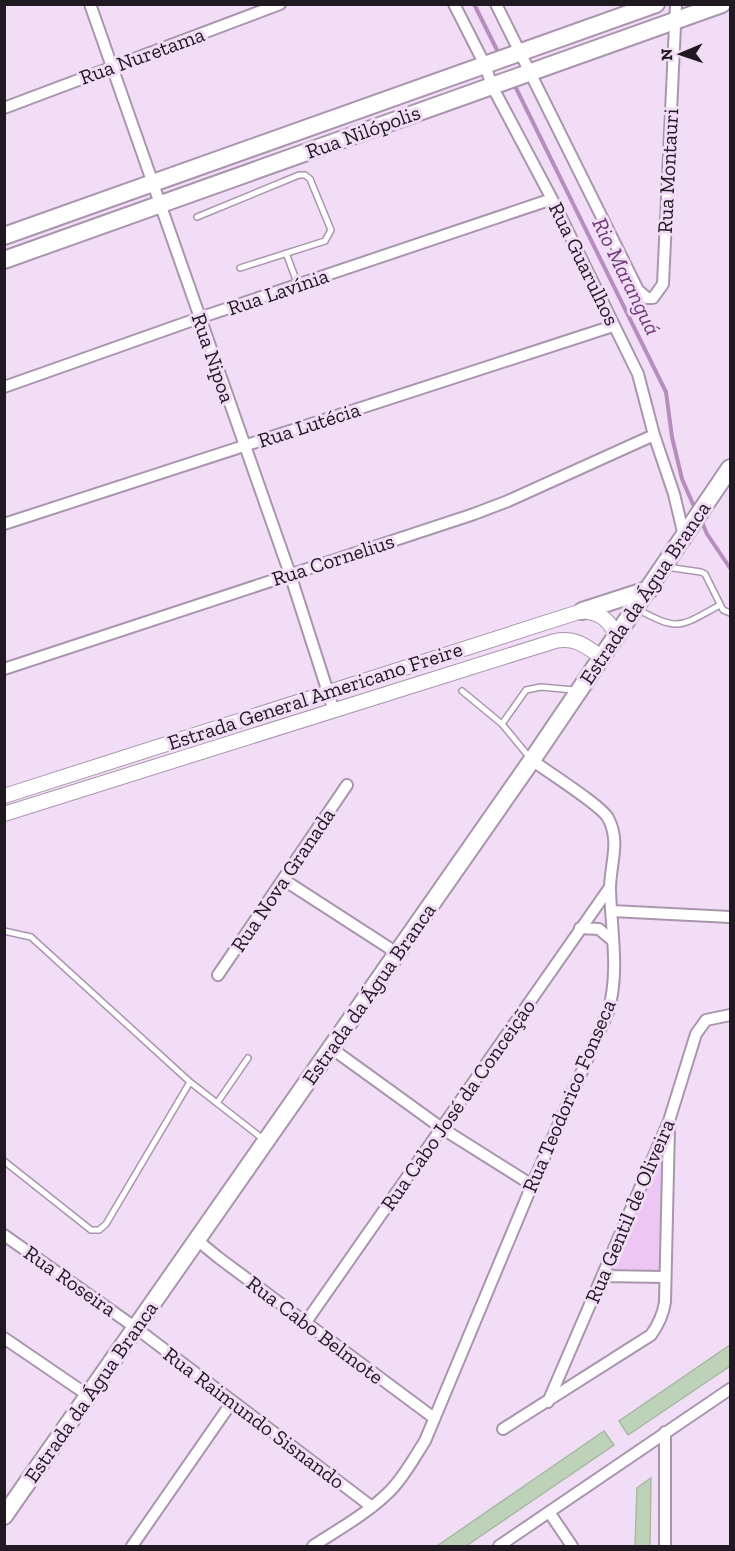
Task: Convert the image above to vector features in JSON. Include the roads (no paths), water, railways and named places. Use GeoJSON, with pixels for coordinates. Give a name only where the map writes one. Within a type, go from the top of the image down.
{"type":"FeatureCollection","features":[{"type":"Feature","properties":{"kind":"main road","name":"Rua Nilópolis"},"geometry":{"type":"LineString","coordinates":[[4,236],[656,4]]}},
{"type":"Feature","properties":{"kind":"main road","name":"Rua Nilópolis"},"geometry":{"type":"LineString","coordinates":[[4,260],[511,80],[676,13],[722,4]]}},
{"type":"Feature","properties":{"kind":"main road"},"geometry":{"type":"LineString","coordinates":[[297,132],[304,153]]}},
{"type":"Feature","properties":{"kind":"main road"},"geometry":{"type":"LineString","coordinates":[[203,165],[211,187]]}},
{"type":"Feature","properties":{"kind":"main road","name":"Estrada da Água Branca"},"geometry":{"type":"LineString","coordinates":[[4,1516],[532,760],[601,657],[650,590],[730,468]]}},
{"type":"Feature","properties":{"kind":"main road"},"geometry":{"type":"LineString","coordinates":[[582,610],[650,590]]}},
{"type":"Feature","properties":{"kind":"street","name":"Rua Nipoa"},"geometry":{"type":"LineString","coordinates":[[90,4],[290,574],[334,711]]}},
{"type":"Feature","properties":{"kind":"street","name":"Rua Nuretama"},"geometry":{"type":"LineString","coordinates":[[4,108],[280,4]]}},
{"type":"Feature","properties":{"kind":"street","name":"Rua Guarulhos"},"geometry":{"type":"LineString","coordinates":[[454,4],[489,64],[511,80],[638,290],[647,298],[653,298]]}},
{"type":"Feature","properties":{"kind":"street","name":"Rua Guarulhos"},"geometry":{"type":"LineString","coordinates":[[496,4],[515,55],[511,80],[552,200],[638,374],[654,435],[687,531]]}},
{"type":"Feature","properties":{"kind":"street","name":"Rua Montauri"},"geometry":{"type":"LineString","coordinates":[[653,298],[663,284],[676,13]]}},
{"type":"Feature","properties":{"kind":"street","name":"Rua Lavínia"},"geometry":{"type":"LineString","coordinates":[[4,387],[199,318],[552,200]]}},
{"type":"Feature","properties":{"kind":"street","name":"Rua Lutécia"},"geometry":{"type":"LineString","coordinates":[[4,524],[613,326]]}},
{"type":"Feature","properties":{"kind":"street","name":"Rua Cornelius"},"geometry":{"type":"LineString","coordinates":[[4,669],[474,514],[654,435]]}},
{"type":"Feature","properties":{"kind":"street","name":"Estrada General Americano Freire"},"geometry":{"type":"LineString","coordinates":[[4,796],[582,610]]}},
{"type":"Feature","properties":{"kind":"street"},"geometry":{"type":"LineString","coordinates":[[582,610],[603,616],[616,637]]}},
{"type":"Feature","properties":{"kind":"street","name":"Estrada General Americano Freire"},"geometry":{"type":"LineString","coordinates":[[4,814],[562,640],[581,642],[601,657]]}},
{"type":"Feature","properties":{"kind":"street","name":"Rua Teodorico Fonseca"},"geometry":{"type":"LineString","coordinates":[[313,1546],[372,1507],[390,1491],[403,1476],[425,1441],[532,1185],[608,1012],[613,994],[610,887],[615,850],[614,831],[606,815],[532,760]]}},
{"type":"Feature","properties":{"kind":"street","name":"Rua Nova Granada"},"geometry":{"type":"LineString","coordinates":[[219,975],[347,785]]}},
{"type":"Feature","properties":{"kind":"street"},"geometry":{"type":"LineString","coordinates":[[284,880],[397,953]]}},
{"type":"Feature","properties":{"kind":"street","name":"Rua Cabo José da Conceição"},"geometry":{"type":"LineString","coordinates":[[306,1322],[610,887]]}},
{"type":"Feature","properties":{"kind":"street"},"geometry":{"type":"LineString","coordinates":[[612,911],[730,917]]}},
{"type":"Feature","properties":{"kind":"street"},"geometry":{"type":"LineString","coordinates":[[580,928],[598,929],[613,940]]}},
{"type":"Feature","properties":{"kind":"street","name":"Rua Gentil de Oliveira"},"geometry":{"type":"LineString","coordinates":[[548,1402],[669,1121],[696,1034],[706,1020],[730,1015]]}},
{"type":"Feature","properties":{"kind":"street"},"geometry":{"type":"LineString","coordinates":[[331,1048],[443,1129],[532,1185]]}},
{"type":"Feature","properties":{"kind":"street"},"geometry":{"type":"LineString","coordinates":[[503,1429],[651,1335],[663,1314],[669,1121]]}},
{"type":"Feature","properties":{"kind":"street","name":"Rua Roseira"},"geometry":{"type":"LineString","coordinates":[[4,1235],[136,1328]]}},
{"type":"Feature","properties":{"kind":"street","name":"Rua Cabo Belmote"},"geometry":{"type":"LineString","coordinates":[[197,1240],[434,1418]]}},
{"type":"Feature","properties":{"kind":"street"},"geometry":{"type":"LineString","coordinates":[[603,1276],[664,1277]]}},
{"type":"Feature","properties":{"kind":"street","name":"Rua Raimundo Sisnando"},"geometry":{"type":"LineString","coordinates":[[136,1328],[372,1507]]}},
{"type":"Feature","properties":{"kind":"street"},"geometry":{"type":"LineString","coordinates":[[4,1338],[89,1396]]}},
{"type":"Feature","properties":{"kind":"street"},"geometry":{"type":"LineString","coordinates":[[499,1546],[513,1543],[549,1512],[730,1389]]}},
{"type":"Feature","properties":{"kind":"street"},"geometry":{"type":"LineString","coordinates":[[132,1546],[232,1402]]}},
{"type":"Feature","properties":{"kind":"street"},"geometry":{"type":"LineString","coordinates":[[665,1432],[665,1546]]}},
{"type":"Feature","properties":{"kind":"street"},"geometry":{"type":"LineString","coordinates":[[549,1512],[572,1546]]}},
{"type":"Feature","properties":{"kind":"lane"},"geometry":{"type":"LineString","coordinates":[[197,217],[299,175],[310,178],[331,230],[324,241],[240,268]]}},
{"type":"Feature","properties":{"kind":"lane"},"geometry":{"type":"LineString","coordinates":[[286,253],[298,285]]}},
{"type":"Feature","properties":{"kind":"lane"},"geometry":{"type":"LineString","coordinates":[[664,567],[705,574],[723,610],[730,613]]}},
{"type":"Feature","properties":{"kind":"lane"},"geometry":{"type":"LineString","coordinates":[[636,609],[664,623],[676,625],[687,623],[720,605]]}},
{"type":"Feature","properties":{"kind":"lane"},"geometry":{"type":"LineString","coordinates":[[502,724],[526,690],[542,687],[579,690]]}},
{"type":"Feature","properties":{"kind":"lane"},"geometry":{"type":"LineString","coordinates":[[462,691],[502,724],[532,760]]}},
{"type":"Feature","properties":{"kind":"lane"},"geometry":{"type":"LineString","coordinates":[[4,931],[31,937],[190,1082],[266,1142]]}},
{"type":"Feature","properties":{"kind":"lane"},"geometry":{"type":"LineString","coordinates":[[217,1103],[248,1058]]}},
{"type":"Feature","properties":{"kind":"lane"},"geometry":{"type":"LineString","coordinates":[[4,1161],[91,1230],[99,1230],[106,1224],[190,1082]]}},
{"type":"Feature","properties":{"kind":"waterway","name":"Rio Maranguá"},"geometry":{"type":"LineString","coordinates":[[474,4],[500,56]]}},
{"type":"Feature","properties":{"kind":"waterway","name":"Rio Maranguá"},"geometry":{"type":"LineString","coordinates":[[514,84],[666,392],[672,437],[682,479],[696,511]]}},
{"type":"Feature","properties":{"kind":"waterway","name":"Rio Maranguá"},"geometry":{"type":"LineString","coordinates":[[701,520],[707,534],[730,568]]}}]}
